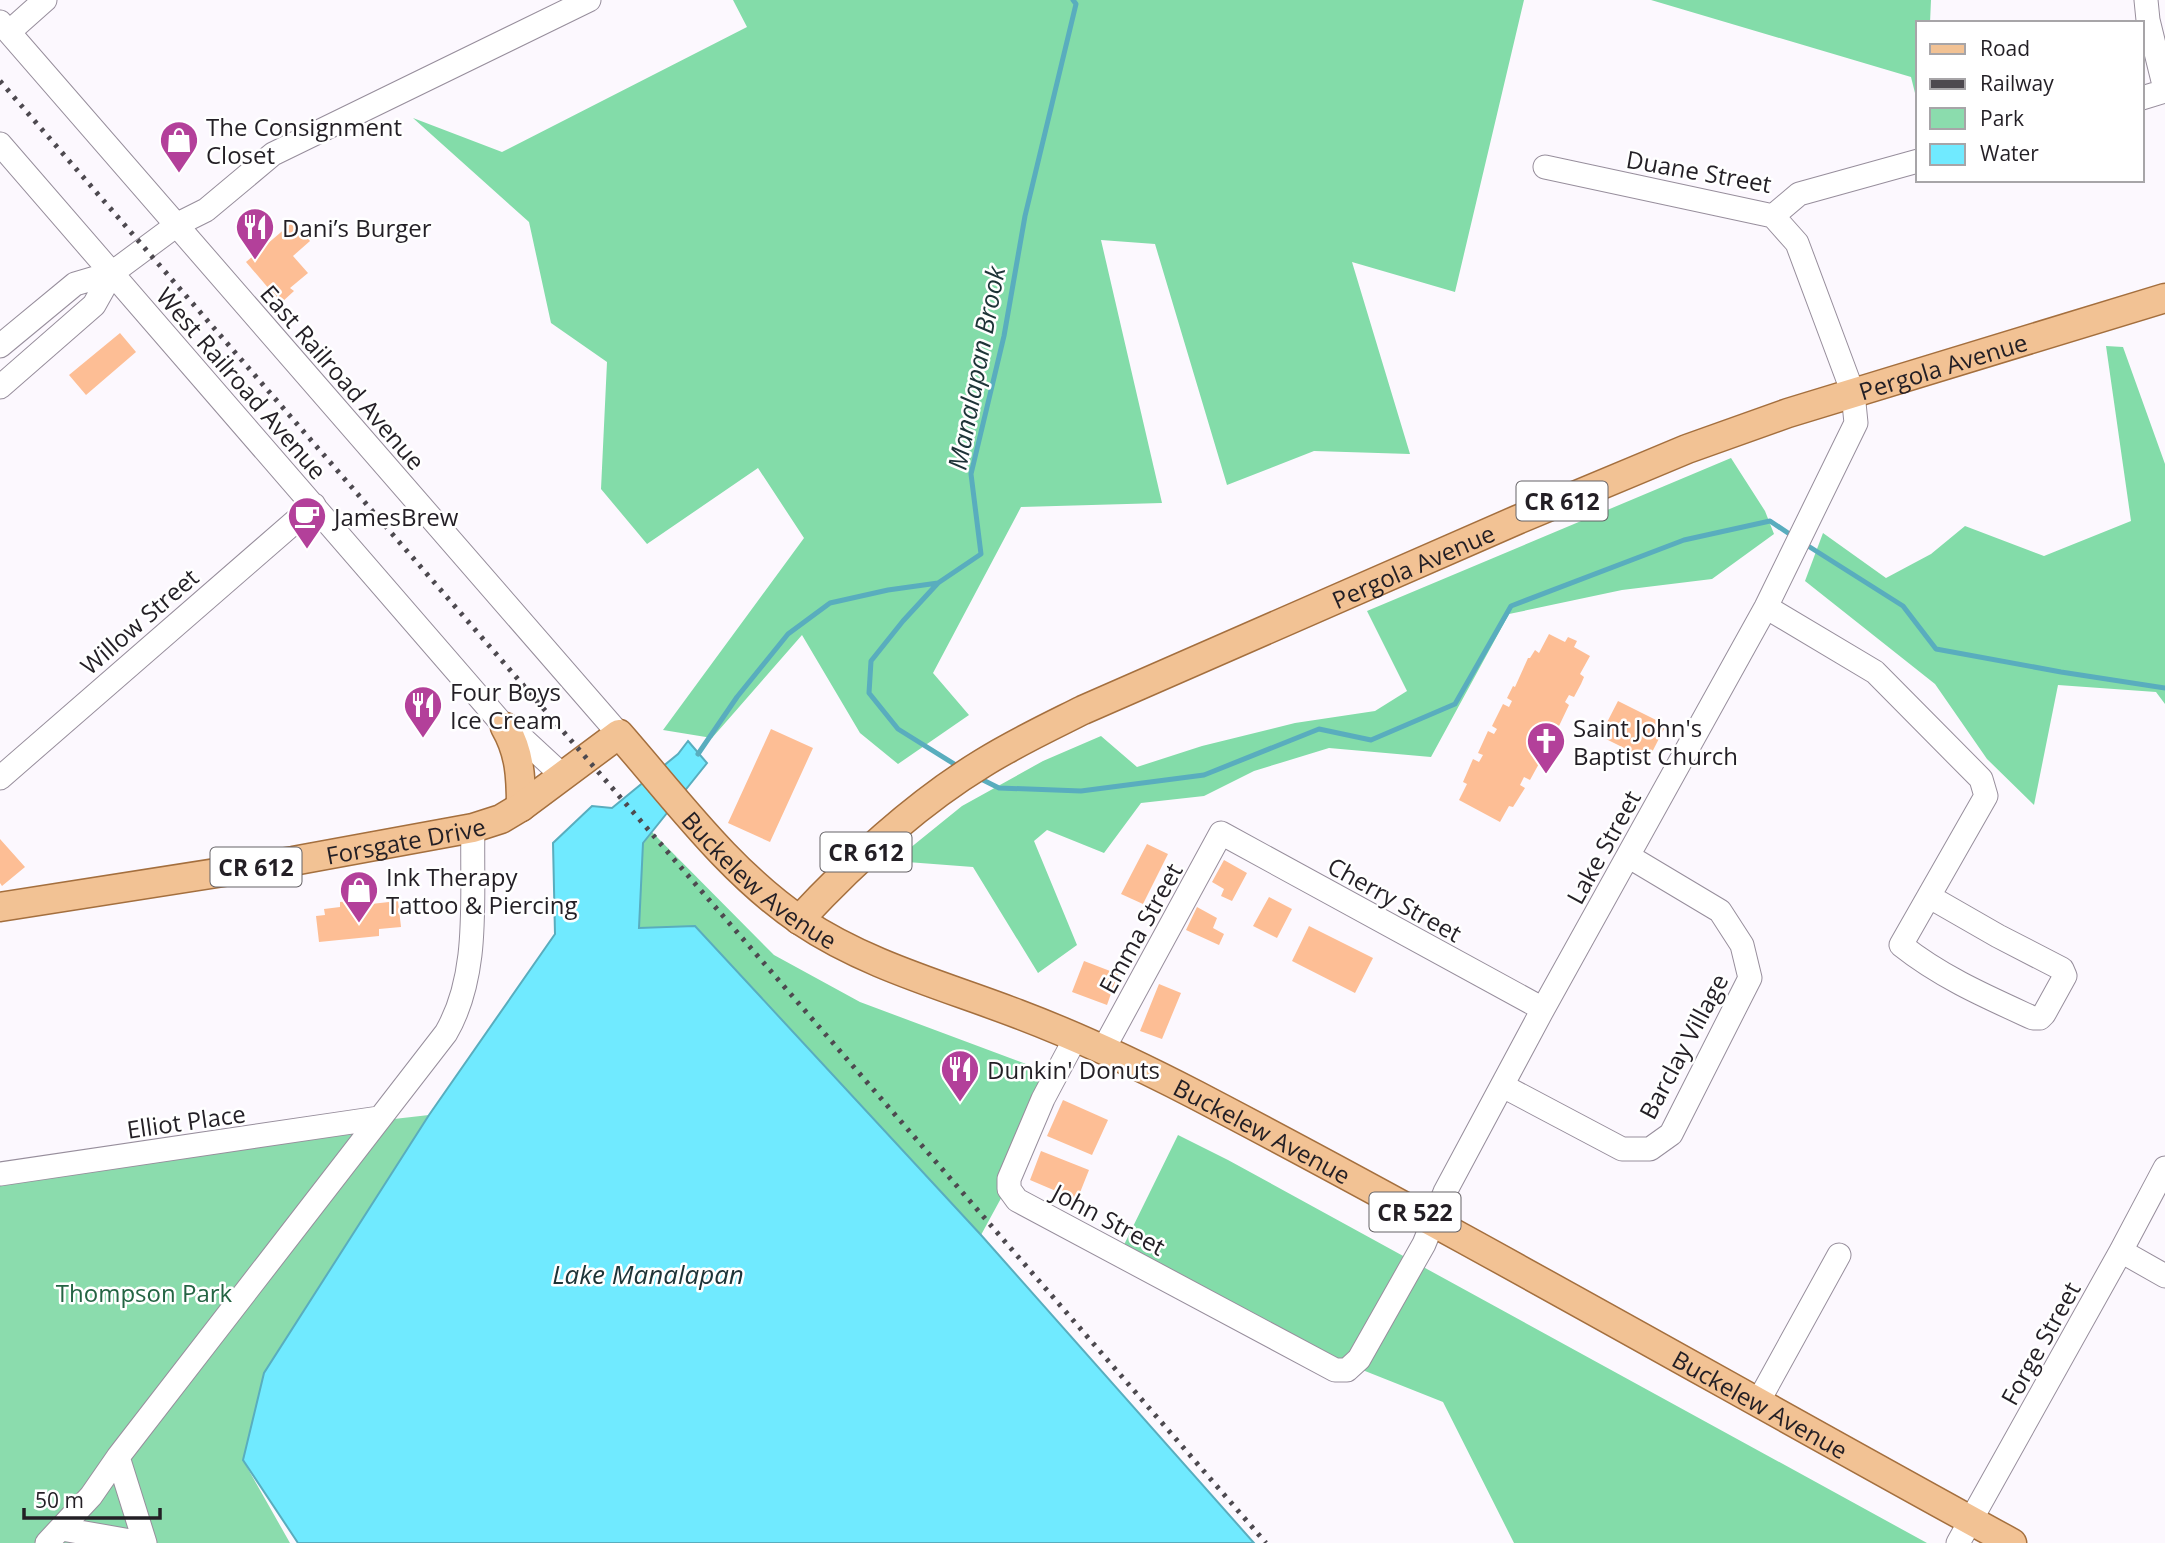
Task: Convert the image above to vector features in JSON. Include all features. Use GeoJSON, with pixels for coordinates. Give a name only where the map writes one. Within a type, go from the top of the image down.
{"type":"FeatureCollection","features":[{"type":"Feature","properties":{"kind":"main road","name":"Pergola Avenue"},"geometry":{"type":"LineString","coordinates":[[799,920],[847,870],[896,826],[940,792],[982,764],[1083,710],[1517,520],[1687,449],[1788,413],[2165,298]]}},
{"type":"Feature","properties":{"kind":"main road"},"geometry":{"type":"LineString","coordinates":[[505,727],[515,745],[520,764],[521,807]]}},
{"type":"Feature","properties":{"kind":"main road","name":"Buckelew Avenue"},"geometry":{"type":"LineString","coordinates":[[619,734],[713,843],[754,884],[799,920],[844,946],[888,965],[1104,1048],[1434,1223],[1758,1402],[1964,1532],[2012,1543]]}},
{"type":"Feature","properties":{"kind":"main road","name":"Forsgate Drive"},"geometry":{"type":"LineString","coordinates":[[0,907],[293,861],[473,828],[501,819],[521,807],[619,734]]}},
{"type":"Feature","properties":{"kind":"street"},"geometry":{"type":"LineString","coordinates":[[4,27],[45,0]]}},
{"type":"Feature","properties":{"kind":"street"},"geometry":{"type":"LineString","coordinates":[[0,346],[75,284],[112,273],[178,224],[206,210],[273,154],[589,0]]}},
{"type":"Feature","properties":{"kind":"street"},"geometry":{"type":"LineString","coordinates":[[2144,97],[2165,90],[2147,20],[2146,0]]}},
{"type":"Feature","properties":{"kind":"street","name":"East Railroad Avenue"},"geometry":{"type":"LineString","coordinates":[[4,27],[619,734]]}},
{"type":"Feature","properties":{"kind":"street","name":"West Railroad Avenue"},"geometry":{"type":"LineString","coordinates":[[0,144],[505,727],[523,738],[562,775]]}},
{"type":"Feature","properties":{"kind":"street","name":"Duane Street"},"geometry":{"type":"LineString","coordinates":[[1545,167],[1773,216],[1799,194],[1916,162]]}},
{"type":"Feature","properties":{"kind":"street","name":"Lake Street"},"geometry":{"type":"LineString","coordinates":[[1335,1370],[1347,1370],[1359,1359],[1434,1223],[1445,1192],[1766,607],[1856,423],[1853,393],[1797,243],[1773,216]]}},
{"type":"Feature","properties":{"kind":"street"},"geometry":{"type":"LineString","coordinates":[[0,387],[94,305],[112,273]]}},
{"type":"Feature","properties":{"kind":"street","name":"Willow Street"},"geometry":{"type":"LineString","coordinates":[[0,778],[314,505]]}},
{"type":"Feature","properties":{"kind":"street"},"geometry":{"type":"LineString","coordinates":[[1766,607],[1875,672],[1981,779],[1986,796],[1901,945],[1925,964],[1970,989],[2033,1018],[2044,1014],[2065,976],[2062,968],[1998,936],[1930,897]]}},
{"type":"Feature","properties":{"kind":"street"},"geometry":{"type":"LineString","coordinates":[[54,1536],[91,1496],[118,1457],[454,1020],[467,985],[471,939],[473,828]]}},
{"type":"Feature","properties":{"kind":"street","name":"Cherry Street"},"geometry":{"type":"LineString","coordinates":[[1221,833],[1544,1009]]}},
{"type":"Feature","properties":{"kind":"street","name":"Emma Street"},"geometry":{"type":"LineString","coordinates":[[1104,1048],[1221,833]]}},
{"type":"Feature","properties":{"kind":"street","name":"Barclay Village"},"geometry":{"type":"LineString","coordinates":[[1503,1086],[1622,1149],[1650,1149],[1671,1134],[1750,978],[1742,945],[1720,911],[1628,856]]}},
{"type":"Feature","properties":{"kind":"street","name":"John Street"},"geometry":{"type":"LineString","coordinates":[[1076,1037],[1043,1099],[1009,1179],[1009,1189],[1017,1200],[1335,1370]]}},
{"type":"Feature","properties":{"kind":"street","name":"Elliot Place"},"geometry":{"type":"LineString","coordinates":[[0,1174],[379,1118]]}},
{"type":"Feature","properties":{"kind":"street","name":"Forge Street"},"geometry":{"type":"LineString","coordinates":[[1964,1532],[2165,1168]]}},
{"type":"Feature","properties":{"kind":"street"},"geometry":{"type":"LineString","coordinates":[[2121,1251],[2165,1276]]}},
{"type":"Feature","properties":{"kind":"street"},"geometry":{"type":"LineString","coordinates":[[1758,1402],[1839,1255]]}},
{"type":"Feature","properties":{"kind":"street"},"geometry":{"type":"LineString","coordinates":[[54,1536],[144,1543],[118,1457]]}},
{"type":"Feature","properties":{"kind":"green space"},"geometry":{"type":"Polygon","coordinates":[[[733,0],[1524,0],[1455,292],[1352,262],[1410,454],[1314,451],[1227,485],[1155,244],[1101,240],[1162,503],[1021,507],[933,673],[969,715],[898,764],[860,733],[802,635],[712,738],[663,730],[804,538],[758,468],[647,544],[601,489],[607,362],[551,323],[529,222],[413,118],[502,152],[747,27],[733,0]]]}},
{"type":"Feature","properties":{"kind":"green space"},"geometry":{"type":"Polygon","coordinates":[[[1651,0],[1931,0],[1930,21],[1916,21],[1916,97],[1911,77],[1651,0]]]}},
{"type":"Feature","properties":{"kind":"green space"},"geometry":{"type":"Polygon","coordinates":[[[2106,346],[2123,347],[2165,464],[2165,704],[2156,692],[2058,685],[2034,805],[1987,759],[1935,684],[1805,581],[1823,533],[1886,578],[1931,554],[1965,526],[2044,556],[2131,521],[2106,346]]]}},
{"type":"Feature","properties":{"kind":"green space"},"geometry":{"type":"Polygon","coordinates":[[[1731,458],[1765,511],[1774,534],[1712,579],[1622,590],[1509,614],[1431,757],[1329,748],[1254,771],[1204,796],[1141,803],[1104,853],[1047,830],[1034,841],[1077,945],[1038,973],[973,867],[894,861],[962,806],[1043,761],[1101,736],[1137,767],[1202,746],[1295,723],[1375,711],[1407,691],[1367,611],[1731,458]]]}},
{"type":"Feature","properties":{"kind":"green space"},"geometry":{"type":"Polygon","coordinates":[[[652,832],[774,955],[860,1002],[1066,1079],[981,1235],[695,926],[639,928],[643,843],[652,832]]]}},
{"type":"Feature","properties":{"kind":"green space","name":"Thompson Park"},"geometry":{"type":"Polygon","coordinates":[[[429,1115],[264,1373],[243,1460],[290,1543],[0,1543],[0,1164],[429,1115]]]}},
{"type":"Feature","properties":{"kind":"green space"},"geometry":{"type":"Polygon","coordinates":[[[1178,1135],[1927,1543],[1514,1543],[1443,1402],[1249,1325],[1118,1257],[1178,1135]]]}},
{"type":"Feature","properties":{"kind":"water","name":"Lake Manalapan"},"geometry":{"type":"Polygon","coordinates":[[[688,741],[707,763],[643,843],[639,928],[695,926],[981,1235],[1254,1543],[298,1543],[243,1460],[264,1373],[429,1115],[555,934],[553,843],[592,806],[612,808],[678,754],[688,741]]]}},
{"type":"Feature","properties":{"kind":"building"},"geometry":{"type":"Polygon","coordinates":[[[294,221],[310,241],[293,256],[308,273],[290,288],[294,291],[281,303],[246,262],[294,221]]]}},
{"type":"Feature","properties":{"kind":"building"},"geometry":{"type":"Polygon","coordinates":[[[120,333],[136,352],[86,395],[69,375],[120,333]]]}},
{"type":"Feature","properties":{"kind":"building"},"geometry":{"type":"Polygon","coordinates":[[[1549,634],[1565,642],[1568,637],[1577,641],[1574,647],[1590,656],[1580,674],[1584,677],[1574,697],[1569,695],[1565,702],[1569,705],[1559,726],[1554,723],[1551,729],[1556,732],[1544,754],[1539,751],[1536,757],[1541,760],[1530,780],[1524,777],[1520,785],[1525,788],[1513,807],[1509,806],[1500,822],[1459,800],[1467,784],[1463,782],[1473,759],[1479,762],[1483,755],[1478,753],[1488,731],[1494,734],[1497,729],[1492,726],[1503,704],[1509,707],[1512,701],[1507,698],[1528,658],[1535,650],[1539,653],[1549,634]]]}},
{"type":"Feature","properties":{"kind":"building"},"geometry":{"type":"Polygon","coordinates":[[[1618,701],[1666,725],[1648,760],[1600,736],[1618,701]]]}},
{"type":"Feature","properties":{"kind":"building"},"geometry":{"type":"Polygon","coordinates":[[[771,729],[813,748],[770,842],[728,823],[771,729]]]}},
{"type":"Feature","properties":{"kind":"building"},"geometry":{"type":"Polygon","coordinates":[[[0,839],[25,867],[2,886],[0,883],[0,839]]]}},
{"type":"Feature","properties":{"kind":"building"},"geometry":{"type":"Polygon","coordinates":[[[1147,844],[1168,854],[1143,904],[1121,894],[1147,844]]]}},
{"type":"Feature","properties":{"kind":"building"},"geometry":{"type":"Polygon","coordinates":[[[1224,860],[1247,873],[1232,901],[1221,896],[1224,889],[1212,882],[1224,860]]]}},
{"type":"Feature","properties":{"kind":"building"},"geometry":{"type":"Polygon","coordinates":[[[1269,897],[1292,909],[1277,938],[1253,926],[1269,897]]]}},
{"type":"Feature","properties":{"kind":"building"},"geometry":{"type":"Polygon","coordinates":[[[361,900],[362,905],[398,901],[401,927],[379,929],[379,936],[319,942],[316,916],[325,915],[324,909],[340,907],[340,902],[349,901],[349,907],[353,906],[352,901],[361,900]]]}},
{"type":"Feature","properties":{"kind":"building"},"geometry":{"type":"Polygon","coordinates":[[[1197,907],[1217,918],[1213,928],[1224,934],[1219,945],[1186,930],[1197,907]]]}},
{"type":"Feature","properties":{"kind":"building"},"geometry":{"type":"Polygon","coordinates":[[[1309,926],[1373,958],[1355,993],[1292,961],[1309,926]]]}},
{"type":"Feature","properties":{"kind":"building"},"geometry":{"type":"Polygon","coordinates":[[[1084,961],[1118,974],[1107,1005],[1072,992],[1084,961]]]}},
{"type":"Feature","properties":{"kind":"building"},"geometry":{"type":"Polygon","coordinates":[[[1159,984],[1181,993],[1162,1039],[1140,1031],[1159,984]]]}},
{"type":"Feature","properties":{"kind":"building"},"geometry":{"type":"Polygon","coordinates":[[[1063,1100],[1108,1120],[1092,1155],[1047,1136],[1063,1100]]]}},
{"type":"Feature","properties":{"kind":"building"},"geometry":{"type":"Polygon","coordinates":[[[1041,1151],[1089,1170],[1077,1200],[1030,1180],[1041,1151]]]}},
{"type":"Feature","properties":{"kind":"waterway","name":"Manalapan Brook"},"geometry":{"type":"LineString","coordinates":[[698,754],[737,697],[788,634],[830,603],[888,590],[938,583],[981,554],[971,474],[1004,336],[1025,216],[1076,4],[1073,0]]}},
{"type":"Feature","properties":{"kind":"waterway"},"geometry":{"type":"LineString","coordinates":[[977,777],[999,788],[1081,791],[1204,775],[1319,729],[1371,740],[1455,704],[1511,606],[1684,540],[1770,521],[1794,537]]}},
{"type":"Feature","properties":{"kind":"waterway"},"geometry":{"type":"LineString","coordinates":[[1805,544],[1903,606],[1936,649],[2165,688]]}},
{"type":"Feature","properties":{"kind":"waterway"},"geometry":{"type":"LineString","coordinates":[[938,583],[871,661],[869,693],[898,729],[959,767]]}},
{"type":"Feature","properties":{"kind":"railway"},"geometry":{"type":"LineString","coordinates":[[0,81],[1266,1543]]}},
{"type":"Feature","properties":{"kind":"place","name":"The Consignment Closet"},"geometry":{"type":"Point","coordinates":[179,174]}},
{"type":"Feature","properties":{"kind":"place","name":"Dani’s Burger"},"geometry":{"type":"Point","coordinates":[255,261]}},
{"type":"Feature","properties":{"kind":"place","name":"JamesBrew"},"geometry":{"type":"Point","coordinates":[307,550]}},
{"type":"Feature","properties":{"kind":"place","name":"Four Boys Ice Cream"},"geometry":{"type":"Point","coordinates":[423,739]}},
{"type":"Feature","properties":{"kind":"place","name":"Saint John's Baptist Church"},"geometry":{"type":"Point","coordinates":[1546,775]}},
{"type":"Feature","properties":{"kind":"place","name":"Ink Therapy Tattoo & Piercing"},"geometry":{"type":"Point","coordinates":[359,924]}},
{"type":"Feature","properties":{"kind":"place","name":"Dunkin' Donuts"},"geometry":{"type":"Point","coordinates":[960,1103]}}]}
